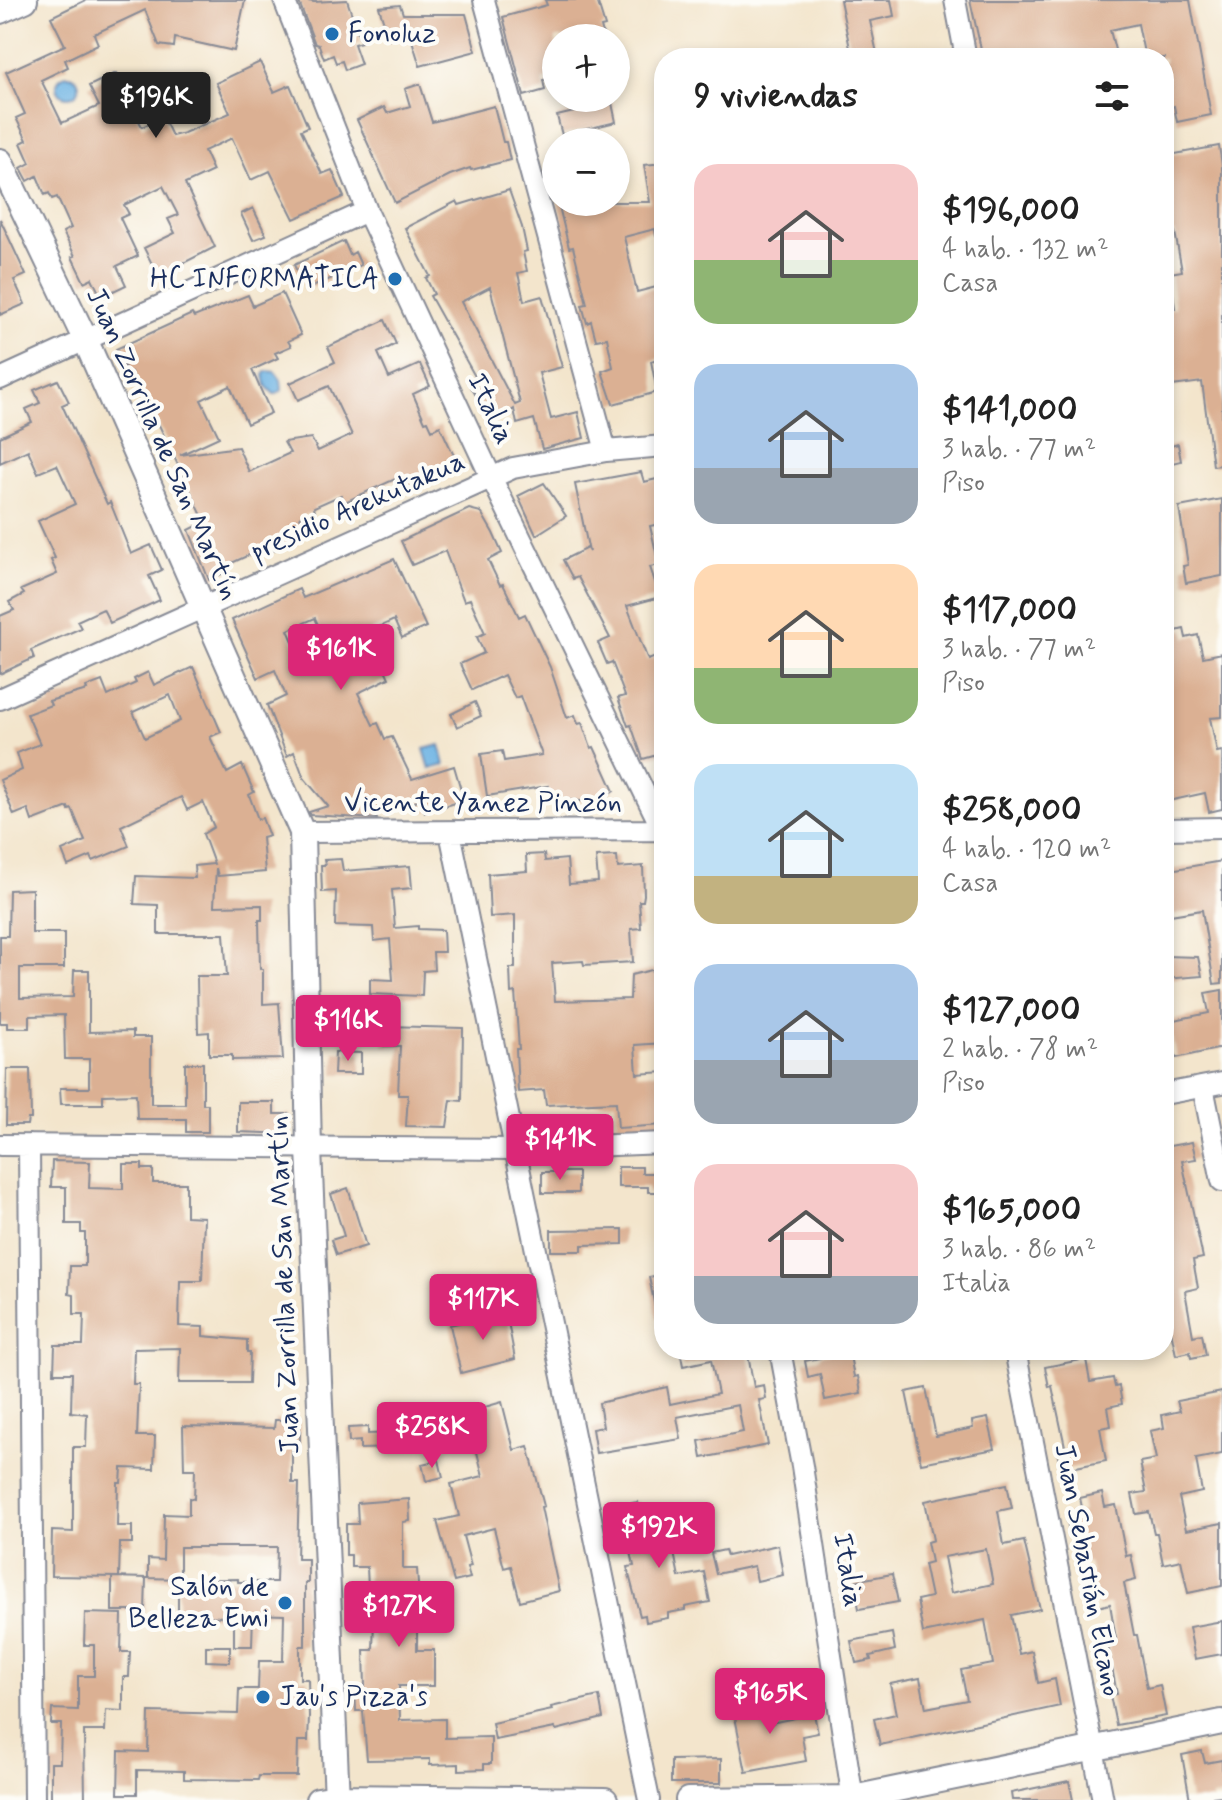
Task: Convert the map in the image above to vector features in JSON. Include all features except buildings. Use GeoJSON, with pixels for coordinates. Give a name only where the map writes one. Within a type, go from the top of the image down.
{"type":"FeatureCollection","features":[{"type":"Feature","properties":{"kind":"street"},"geometry":{"type":"LineString","coordinates":[[0,11],[25,0]]}},
{"type":"Feature","properties":{"kind":"street","name":"Italia"},"geometry":{"type":"LineString","coordinates":[[284,0],[367,211],[491,477],[654,812]]}},
{"type":"Feature","properties":{"kind":"street"},"geometry":{"type":"LineString","coordinates":[[484,0],[606,451]]}},
{"type":"Feature","properties":{"kind":"street"},"geometry":{"type":"LineString","coordinates":[[955,0],[964,48]]}},
{"type":"Feature","properties":{"kind":"street","name":"Juan Zorrilla de San Martín"},"geometry":{"type":"LineString","coordinates":[[0,161],[85,339],[302,832],[330,1799]]}},
{"type":"Feature","properties":{"kind":"street"},"geometry":{"type":"LineString","coordinates":[[0,379],[367,211]]}},
{"type":"Feature","properties":{"kind":"street","name":"presidio Arekutakua"},"geometry":{"type":"LineString","coordinates":[[0,699],[513,468],[606,451],[654,447]]}},
{"type":"Feature","properties":{"kind":"street"},"geometry":{"type":"LineString","coordinates":[[1174,829],[1222,828]]}},
{"type":"Feature","properties":{"kind":"street","name":"Vicente Yanez Pinzón"},"geometry":{"type":"LineString","coordinates":[[302,832],[654,831]]}},
{"type":"Feature","properties":{"kind":"street"},"geometry":{"type":"LineString","coordinates":[[450,832],[649,1800]]}},
{"type":"Feature","properties":{"kind":"street"},"geometry":{"type":"LineString","coordinates":[[1174,1092],[1213,1085],[1222,1181]]}},
{"type":"Feature","properties":{"kind":"street"},"geometry":{"type":"LineString","coordinates":[[0,1145],[516,1149],[654,1143]]}},
{"type":"Feature","properties":{"kind":"street"},"geometry":{"type":"LineString","coordinates":[[29,1145],[34,1800]]}},
{"type":"Feature","properties":{"kind":"street","name":"Italia"},"geometry":{"type":"LineString","coordinates":[[782,1360],[802,1466],[853,1799]]}},
{"type":"Feature","properties":{"kind":"street","name":"Juan Sebastián Elcano"},"geometry":{"type":"LineString","coordinates":[[1017,1360],[1103,1800]]}},
{"type":"Feature","properties":{"kind":"street"},"geometry":{"type":"LineString","coordinates":[[688,1800],[853,1799],[1222,1722]]}},
{"type":"Feature","properties":{"kind":"street"},"geometry":{"type":"LineString","coordinates":[[330,1799],[605,1800]]}},
{"type":"Feature","properties":{"kind":"water"},"geometry":{"type":"Polygon","coordinates":[[[68,75],[76,78],[79,86],[76,94],[68,97],[60,94],[57,86],[60,78],[68,75]]]}},
{"type":"Feature","properties":{"kind":"water"},"geometry":{"type":"Polygon","coordinates":[[[267,371],[275,372],[281,380],[282,390],[277,394],[266,386],[264,375],[267,371]]]}},
{"type":"Feature","properties":{"kind":"water"},"geometry":{"type":"Polygon","coordinates":[[[440,745],[445,765],[430,769],[424,749],[440,745]]]}},
{"type":"Feature","properties":{"kind":"place","name":"Fonoluz"},"geometry":{"type":"Point","coordinates":[332,34]}},
{"type":"Feature","properties":{"kind":"place","name":"HC INFORMATICA"},"geometry":{"type":"Point","coordinates":[395,279]}},
{"type":"Feature","properties":{"kind":"place","name":"Salón de Belleza Emi"},"geometry":{"type":"Point","coordinates":[285,1603]}},
{"type":"Feature","properties":{"kind":"place","name":"Jau's Pizza's"},"geometry":{"type":"Point","coordinates":[263,1697]}}]}
